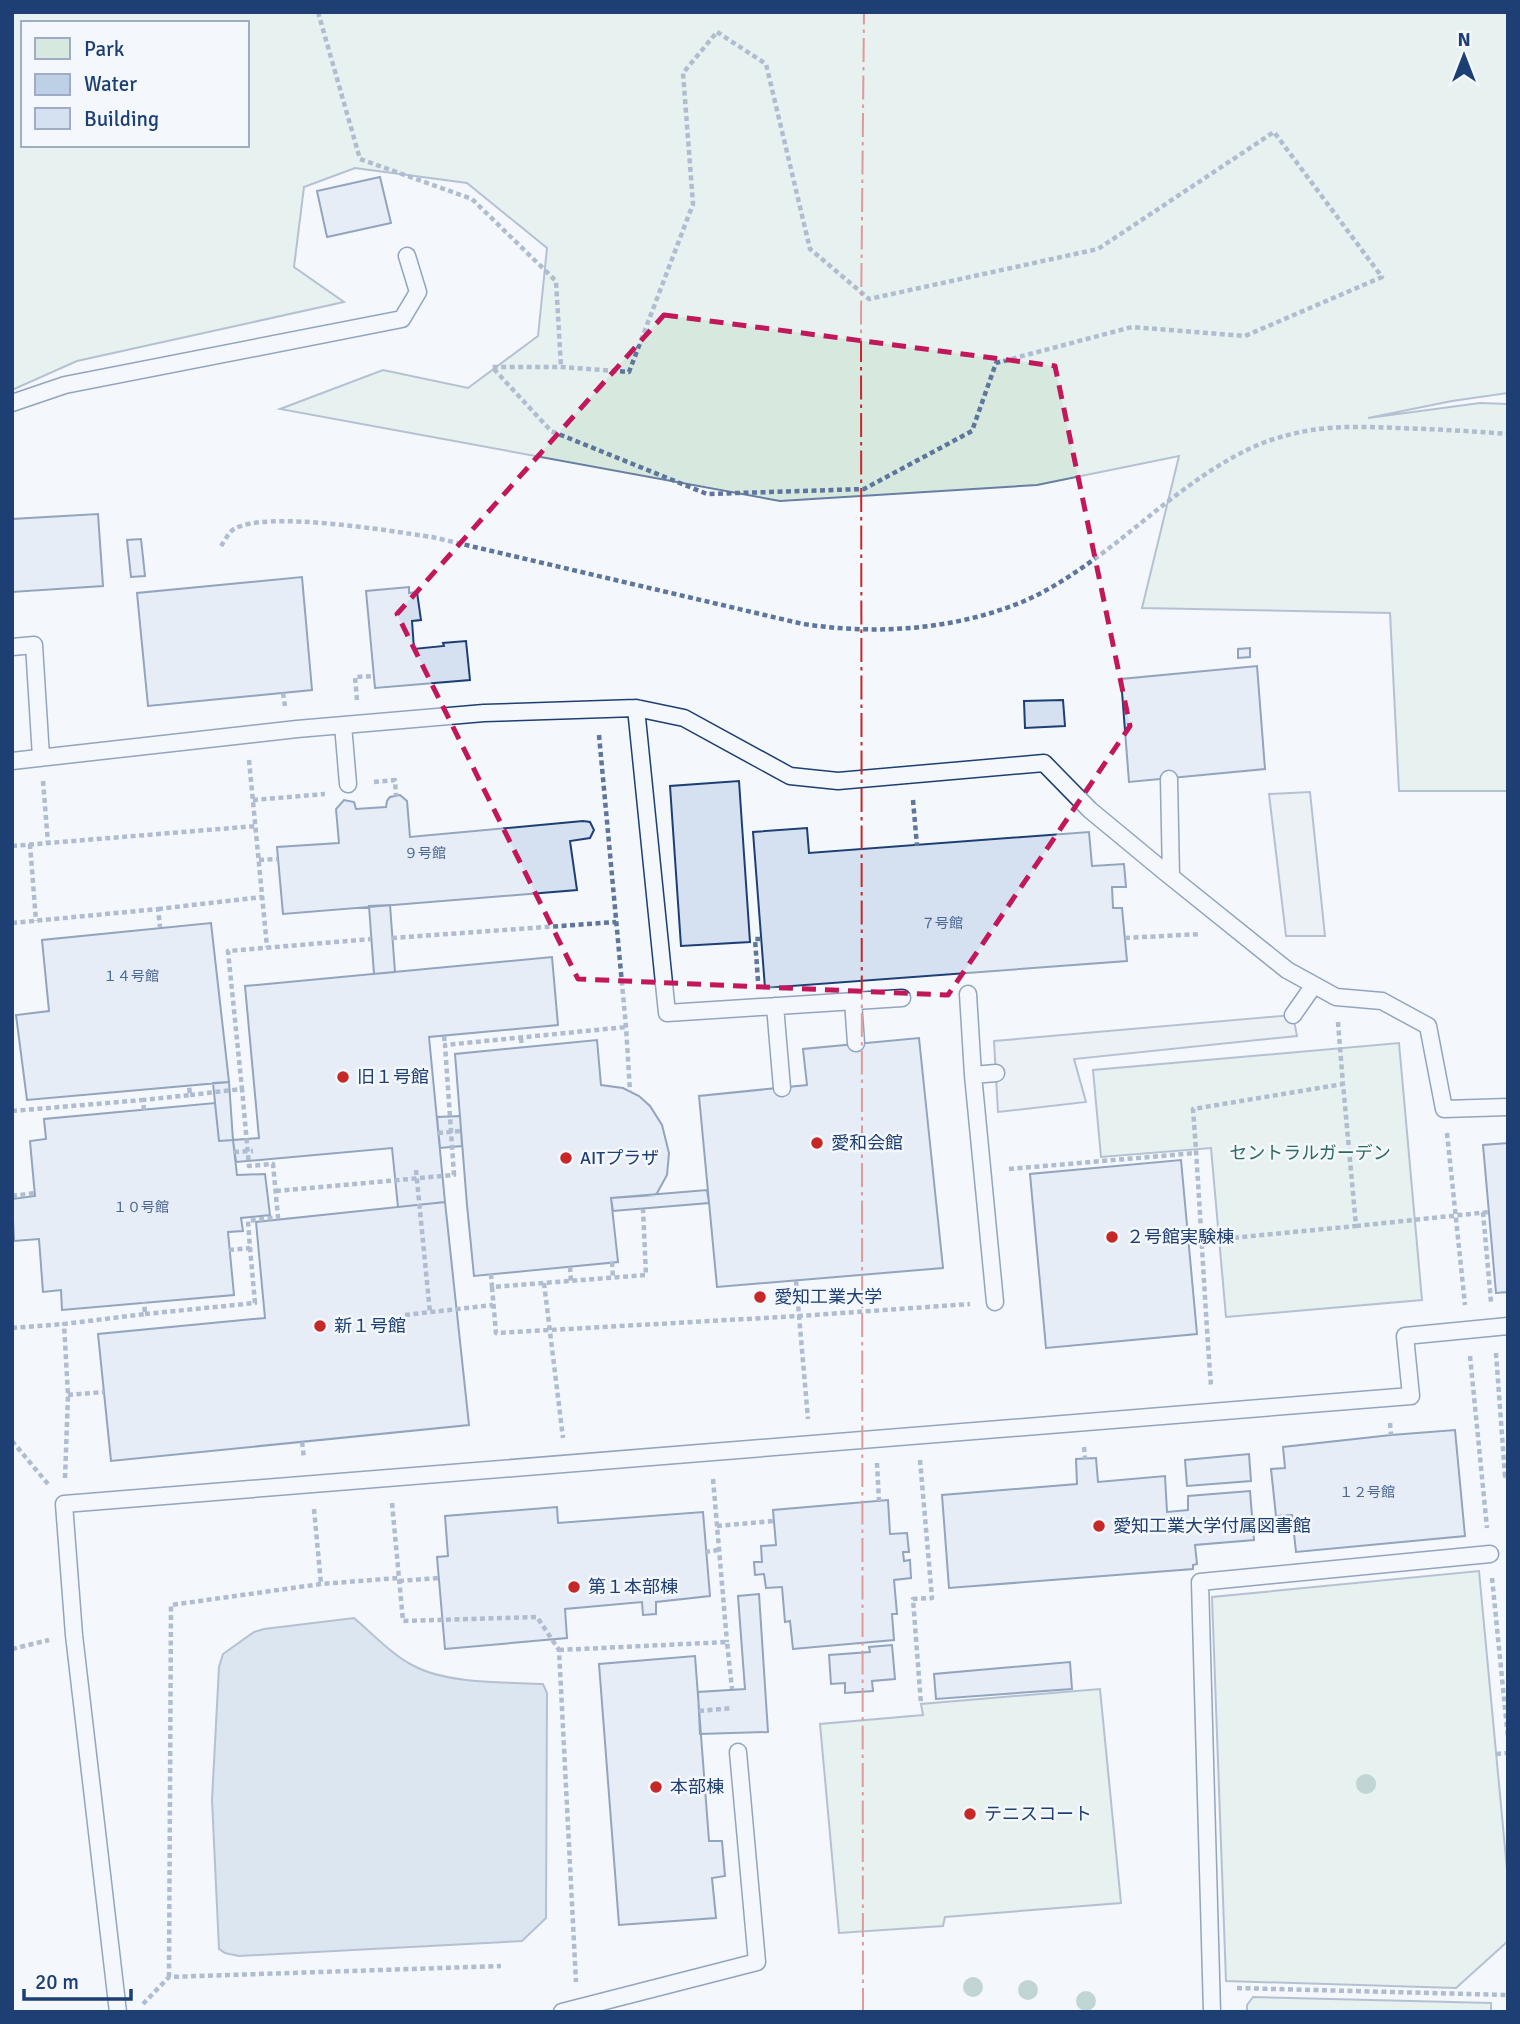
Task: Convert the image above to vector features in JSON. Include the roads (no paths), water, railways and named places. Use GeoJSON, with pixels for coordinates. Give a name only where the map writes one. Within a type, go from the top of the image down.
{"type":"FeatureCollection","features":[{"type":"Feature","properties":{"kind":"lane"},"geometry":{"type":"LineString","coordinates":[[12,403],[65,385],[402,318],[418,292],[407,256]]}},
{"type":"Feature","properties":{"kind":"lane"},"geometry":{"type":"LineString","coordinates":[[12,647],[34,645],[41,757]]}},
{"type":"Feature","properties":{"kind":"lane"},"geometry":{"type":"LineString","coordinates":[[12,761],[484,713],[636,708],[684,718],[790,776],[838,781],[1044,763],[1090,810],[1287,970],[1336,997],[1382,1001],[1428,1026],[1444,1109],[1508,1107]]}},
{"type":"Feature","properties":{"kind":"lane"},"geometry":{"type":"LineString","coordinates":[[636,708],[667,1013],[902,998]]}},
{"type":"Feature","properties":{"kind":"lane"},"geometry":{"type":"LineString","coordinates":[[348,784],[351,725]]}},
{"type":"Feature","properties":{"kind":"lane"},"geometry":{"type":"LineString","coordinates":[[1169,779],[1171,877]]}},
{"type":"Feature","properties":{"kind":"lane"},"geometry":{"type":"LineString","coordinates":[[1293,1015],[1314,985]]}},
{"type":"Feature","properties":{"kind":"lane"},"geometry":{"type":"LineString","coordinates":[[968,994],[995,1302]]}},
{"type":"Feature","properties":{"kind":"lane"},"geometry":{"type":"LineString","coordinates":[[853,1001],[856,1043]]}},
{"type":"Feature","properties":{"kind":"lane"},"geometry":{"type":"LineString","coordinates":[[768,1007],[782,1088]]}},
{"type":"Feature","properties":{"kind":"lane"},"geometry":{"type":"LineString","coordinates":[[973,1075],[996,1073]]}},
{"type":"Feature","properties":{"kind":"lane"},"geometry":{"type":"LineString","coordinates":[[118,2012],[74,1635],[64,1504],[1411,1396],[1405,1336],[1501,1327]]}},
{"type":"Feature","properties":{"kind":"lane"},"geometry":{"type":"LineString","coordinates":[[1212,2012],[1200,1582],[1490,1554]]}},
{"type":"Feature","properties":{"kind":"lane"},"geometry":{"type":"LineString","coordinates":[[569,2010],[757,1962],[738,1752]]}},
{"type":"Feature","properties":{"kind":"water"},"geometry":{"type":"Polygon","coordinates":[[[354,1618],[398,1656],[428,1672],[477,1681],[543,1684],[547,1693],[546,1918],[522,1941],[239,1956],[219,1949],[212,1800],[219,1667],[223,1654],[254,1632],[264,1629],[354,1618]]]}},
{"type":"Feature","properties":{"kind":"place","name":"旧１号館"},"geometry":{"type":"Point","coordinates":[343,1077]}},
{"type":"Feature","properties":{"kind":"place","name":"愛和会館"},"geometry":{"type":"Point","coordinates":[817,1143]}},
{"type":"Feature","properties":{"kind":"place","name":"AITプラザ"},"geometry":{"type":"Point","coordinates":[566,1158]}},
{"type":"Feature","properties":{"kind":"place","name":"２号館実験棟"},"geometry":{"type":"Point","coordinates":[1112,1237]}},
{"type":"Feature","properties":{"kind":"place","name":"愛知工業大学"},"geometry":{"type":"Point","coordinates":[760,1297]}},
{"type":"Feature","properties":{"kind":"place","name":"新１号館"},"geometry":{"type":"Point","coordinates":[320,1326]}},
{"type":"Feature","properties":{"kind":"place","name":"愛知工業大学付属図書館"},"geometry":{"type":"Point","coordinates":[1099,1526]}},
{"type":"Feature","properties":{"kind":"place","name":"第１本部棟"},"geometry":{"type":"Point","coordinates":[574,1587]}},
{"type":"Feature","properties":{"kind":"place","name":"本部棟"},"geometry":{"type":"Point","coordinates":[656,1787]}},
{"type":"Feature","properties":{"kind":"place","name":"テニスコート"},"geometry":{"type":"Point","coordinates":[970,1814]}},
{"type":"Feature","properties":{"kind":"park label","name":"セントラルガーデン"},"geometry":{"type":"Point","coordinates":[1310,1153]}}]}
